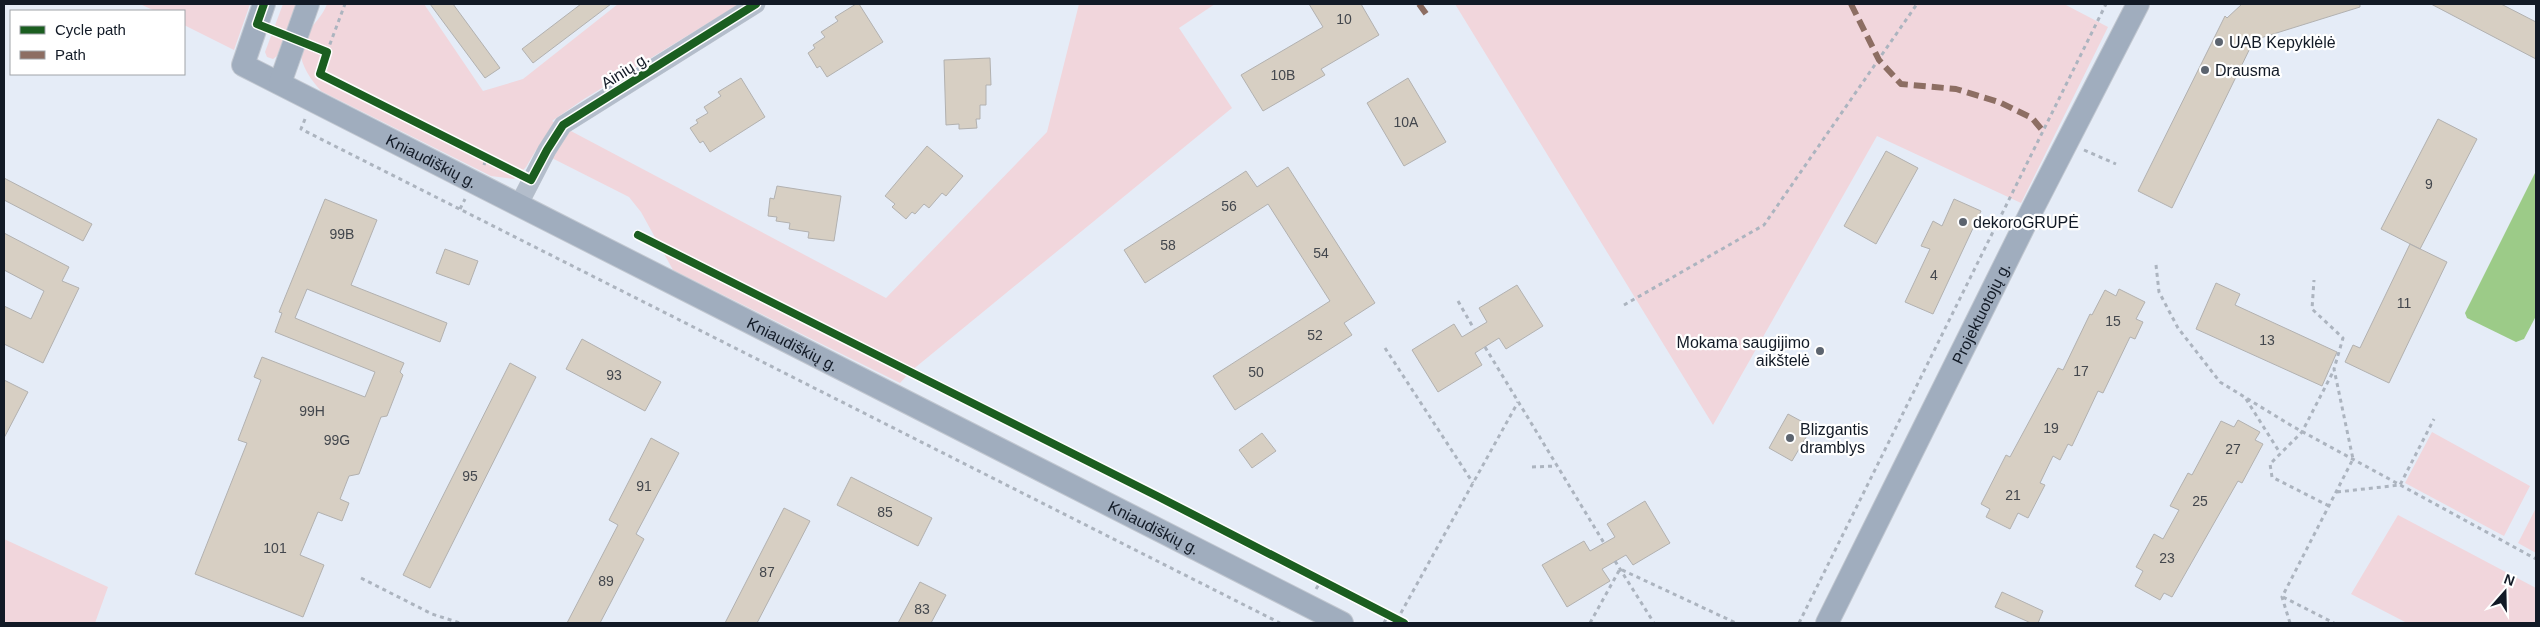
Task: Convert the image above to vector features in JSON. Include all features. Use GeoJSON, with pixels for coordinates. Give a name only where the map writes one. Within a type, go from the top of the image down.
{"type":"FeatureCollection","features":[{"type":"Feature","properties":{"kind":"main road","name":"Kniaudiškių g."},"geometry":{"type":"LineString","coordinates":[[264,4],[243,65],[1342,623]]}},
{"type":"Feature","properties":{"kind":"main road"},"geometry":{"type":"LineString","coordinates":[[280,83],[308,4]]}},
{"type":"Feature","properties":{"kind":"main road","name":"Projektuotojų g."},"geometry":{"type":"LineString","coordinates":[[1827,623],[2032,210],[2138,4]]}},
{"type":"Feature","properties":{"kind":"street","name":"Ainių g."},"geometry":{"type":"LineString","coordinates":[[518,206],[546,150],[563,125],[756,4]]}},
{"type":"Feature","properties":{"kind":"path"},"geometry":{"type":"LineString","coordinates":[[327,52],[345,4]]}},
{"type":"Feature","properties":{"kind":"path"},"geometry":{"type":"LineString","coordinates":[[1624,304],[1764,225],[1917,4]]}},
{"type":"Feature","properties":{"kind":"path"},"geometry":{"type":"LineString","coordinates":[[1799,623],[2106,4]]}},
{"type":"Feature","properties":{"kind":"path"},"geometry":{"type":"LineString","coordinates":[[301,129],[1280,623]]}},
{"type":"Feature","properties":{"kind":"path"},"geometry":{"type":"LineString","coordinates":[[2156,264],[2159,292],[2178,328],[2220,382],[2302,432],[2536,559]]}},
{"type":"Feature","properties":{"kind":"path"},"geometry":{"type":"LineString","coordinates":[[2314,280],[2312,309],[2343,338],[2334,369],[2302,432],[2270,464],[2272,477],[2329,506]]}},
{"type":"Feature","properties":{"kind":"path"},"geometry":{"type":"LineString","coordinates":[[1458,301],[1474,329]]}},
{"type":"Feature","properties":{"kind":"path"},"geometry":{"type":"LineString","coordinates":[[1485,347],[1604,543]]}},
{"type":"Feature","properties":{"kind":"path"},"geometry":{"type":"LineString","coordinates":[[1385,348],[1473,483]]}},
{"type":"Feature","properties":{"kind":"path"},"geometry":{"type":"LineString","coordinates":[[2290,623],[2282,597],[2353,459],[2334,369]]}},
{"type":"Feature","properties":{"kind":"path"},"geometry":{"type":"LineString","coordinates":[[2245,397],[2280,453]]}},
{"type":"Feature","properties":{"kind":"path"},"geometry":{"type":"LineString","coordinates":[[1397,620],[1518,402]]}},
{"type":"Feature","properties":{"kind":"path"},"geometry":{"type":"LineString","coordinates":[[2400,485],[2434,419]]}},
{"type":"Feature","properties":{"kind":"path"},"geometry":{"type":"LineString","coordinates":[[1532,466],[1557,466]]}},
{"type":"Feature","properties":{"kind":"path"},"geometry":{"type":"LineString","coordinates":[[2336,492],[2400,485]]}},
{"type":"Feature","properties":{"kind":"path"},"geometry":{"type":"LineString","coordinates":[[1615,561],[1654,623]]}},
{"type":"Feature","properties":{"kind":"path"},"geometry":{"type":"LineString","coordinates":[[1590,623],[1620,569]]}},
{"type":"Feature","properties":{"kind":"path"},"geometry":{"type":"LineString","coordinates":[[1620,569],[1736,623]]}},
{"type":"Feature","properties":{"kind":"path"},"geometry":{"type":"LineString","coordinates":[[361,578],[432,614],[460,623]]}},
{"type":"Feature","properties":{"kind":"path"},"geometry":{"type":"LineString","coordinates":[[2282,597],[2334,623]]}},
{"type":"Feature","properties":{"kind":"path"},"geometry":{"type":"LineString","coordinates":[[1384,623],[1388,615]]}},
{"type":"Feature","properties":{"kind":"shaded area"},"geometry":{"type":"Polygon","coordinates":[[[140,4],[250,4],[234,50],[185,26],[185,10],[153,10],[140,4]]]}},
{"type":"Feature","properties":{"kind":"shaded area"},"geometry":{"type":"Polygon","coordinates":[[[283,4],[297,4],[277,56],[273,59],[267,57],[265,52],[283,4]]]}},
{"type":"Feature","properties":{"kind":"shaded area"},"geometry":{"type":"Polygon","coordinates":[[[327,4],[424,4],[483,91],[523,79],[618,4],[739,4],[584,99],[552,121],[886,298],[1047,132],[1079,4],[1215,4],[1179,28],[1232,108],[911,371],[900,383],[673,270],[641,212],[629,197],[536,150],[526,167],[514,179],[491,176],[321,91],[307,72],[301,58],[301,51],[305,36],[327,4]]]}},
{"type":"Feature","properties":{"kind":"shaded area"},"geometry":{"type":"Polygon","coordinates":[[[1455,4],[2064,4],[2108,27],[2021,203],[1877,136],[1713,425],[1455,4]]]}},
{"type":"Feature","properties":{"kind":"shaded area"},"geometry":{"type":"Polygon","coordinates":[[[2536,171],[2536,316],[2524,339],[2516,342],[2467,318],[2465,313],[2536,171]]]}},
{"type":"Feature","properties":{"kind":"shaded area"},"geometry":{"type":"Polygon","coordinates":[[[2432,432],[2530,486],[2504,536],[2405,483],[2432,432]]]}},
{"type":"Feature","properties":{"kind":"shaded area"},"geometry":{"type":"Polygon","coordinates":[[[2536,508],[2536,553],[2518,543],[2536,508]]]}},
{"type":"Feature","properties":{"kind":"shaded area"},"geometry":{"type":"Polygon","coordinates":[[[2398,515],[2536,588],[2536,623],[2407,623],[2351,594],[2398,515]]]}},
{"type":"Feature","properties":{"kind":"shaded area"},"geometry":{"type":"Polygon","coordinates":[[[4,539],[108,587],[95,623],[4,623],[4,539]]]}},
{"type":"Feature","properties":{"kind":"building"},"geometry":{"type":"Polygon","coordinates":[[[430,4],[453,4],[500,68],[485,78],[430,4]]]}},
{"type":"Feature","properties":{"kind":"building"},"geometry":{"type":"Polygon","coordinates":[[[581,4],[611,4],[533,63],[522,49],[581,4]]]}},
{"type":"Feature","properties":{"kind":"building"},"geometry":{"type":"Polygon","coordinates":[[[859,4],[883,42],[827,77],[820,66],[817,68],[808,53],[815,48],[813,45],[825,37],[821,32],[838,21],[835,17],[859,4]]]}},
{"type":"Feature","properties":{"kind":"building"},"geometry":{"type":"Polygon","coordinates":[[[1309,4],[1361,4],[1379,35],[1321,69],[1325,75],[1263,111],[1241,75],[1323,27],[1309,4]]]}},
{"type":"Feature","properties":{"kind":"building"},"geometry":{"type":"Polygon","coordinates":[[[2242,4],[2360,4],[2360,7],[2254,40],[2172,208],[2138,191],[2225,16],[2227,18],[2242,4]]]}},
{"type":"Feature","properties":{"kind":"building"},"geometry":{"type":"Polygon","coordinates":[[[2431,4],[2501,4],[2536,22],[2536,59],[2431,4]]]}},
{"type":"Feature","properties":{"kind":"building"},"geometry":{"type":"Polygon","coordinates":[[[990,58],[991,85],[986,85],[986,105],[980,105],[980,119],[976,119],[977,128],[959,129],[959,124],[946,125],[944,60],[990,58]]]}},
{"type":"Feature","properties":{"kind":"building"},"geometry":{"type":"Polygon","coordinates":[[[741,78],[765,117],[710,152],[703,141],[700,143],[690,128],[698,123],[696,120],[708,113],[704,107],[721,96],[718,92],[741,78]]]}},
{"type":"Feature","properties":{"kind":"building"},"geometry":{"type":"Polygon","coordinates":[[[1408,78],[1446,142],[1404,166],[1367,103],[1408,78]]]}},
{"type":"Feature","properties":{"kind":"building"},"geometry":{"type":"Polygon","coordinates":[[[2438,119],[2477,139],[2420,249],[2381,229],[2438,119]]]}},
{"type":"Feature","properties":{"kind":"building"},"geometry":{"type":"Polygon","coordinates":[[[927,146],[963,176],[946,196],[942,193],[929,208],[924,204],[915,214],[912,212],[906,219],[892,207],[895,204],[885,196],[927,146]]]}},
{"type":"Feature","properties":{"kind":"building"},"geometry":{"type":"Polygon","coordinates":[[[1886,151],[1918,168],[1876,244],[1844,226],[1886,151]]]}},
{"type":"Feature","properties":{"kind":"building"},"geometry":{"type":"Polygon","coordinates":[[[1288,167],[1375,303],[1344,323],[1352,335],[1235,410],[1213,376],[1330,301],[1268,204],[1145,283],[1124,250],[1246,171],[1257,187],[1288,167]]]}},
{"type":"Feature","properties":{"kind":"building"},"geometry":{"type":"Polygon","coordinates":[[[4,178],[92,224],[83,241],[4,200],[4,178]]]}},
{"type":"Feature","properties":{"kind":"building"},"geometry":{"type":"Polygon","coordinates":[[[777,186],[841,196],[834,241],[808,238],[809,232],[789,229],[790,223],[776,221],[777,217],[768,216],[770,198],[774,199],[777,186]]]}},
{"type":"Feature","properties":{"kind":"building"},"geometry":{"type":"Polygon","coordinates":[[[325,199],[377,220],[351,285],[447,323],[440,342],[307,289],[295,318],[404,363],[400,372],[403,375],[387,416],[381,417],[359,474],[349,476],[340,499],[349,503],[342,521],[318,512],[300,555],[324,565],[303,617],[195,574],[247,443],[238,440],[261,380],[254,377],[262,357],[365,397],[375,372],[275,332],[282,313],[279,312],[325,199]]]}},
{"type":"Feature","properties":{"kind":"building"},"geometry":{"type":"Polygon","coordinates":[[[1954,199],[1981,211],[1933,314],[1905,302],[1930,249],[1921,246],[1933,221],[1942,226],[1954,199]]]}},
{"type":"Feature","properties":{"kind":"building"},"geometry":{"type":"Polygon","coordinates":[[[4,233],[69,267],[62,281],[79,288],[43,363],[4,344],[4,306],[31,319],[44,291],[4,270],[4,233]]]}},
{"type":"Feature","properties":{"kind":"building"},"geometry":{"type":"Polygon","coordinates":[[[2410,244],[2447,262],[2389,383],[2345,362],[2353,345],[2360,348],[2410,244]]]}},
{"type":"Feature","properties":{"kind":"building"},"geometry":{"type":"Polygon","coordinates":[[[445,249],[478,261],[469,285],[436,273],[445,249]]]}},
{"type":"Feature","properties":{"kind":"building"},"geometry":{"type":"Polygon","coordinates":[[[2216,283],[2240,294],[2235,305],[2337,352],[2322,386],[2196,329],[2216,283]]]}},
{"type":"Feature","properties":{"kind":"building"},"geometry":{"type":"Polygon","coordinates":[[[1517,285],[1543,326],[1506,349],[1499,338],[1475,353],[1482,365],[1438,392],[1412,350],[1454,324],[1462,337],[1487,322],[1479,308],[1517,285]]]}},
{"type":"Feature","properties":{"kind":"building"},"geometry":{"type":"Polygon","coordinates":[[[2119,289],[2145,302],[2136,319],[2143,322],[2135,339],[2130,337],[2103,393],[2098,391],[2072,446],[2068,444],[2060,460],[2053,456],[2040,483],[2045,485],[2028,518],[2018,513],[2010,529],[1986,517],[1990,509],[1981,504],[2006,455],[2010,457],[2058,368],[2063,370],[2090,314],[2092,315],[2105,290],[2116,296],[2119,289]]]}},
{"type":"Feature","properties":{"kind":"building"},"geometry":{"type":"Polygon","coordinates":[[[582,339],[661,382],[645,411],[566,369],[582,339]]]}},
{"type":"Feature","properties":{"kind":"building"},"geometry":{"type":"Polygon","coordinates":[[[510,363],[536,377],[430,588],[403,575],[510,363]]]}},
{"type":"Feature","properties":{"kind":"building"},"geometry":{"type":"Polygon","coordinates":[[[4,380],[28,392],[4,438],[4,380]]]}},
{"type":"Feature","properties":{"kind":"building","name":"Blizgantis dramblys"},"geometry":{"type":"Polygon","coordinates":[[[1788,414],[1812,427],[1792,461],[1769,448],[1788,414]]]}},
{"type":"Feature","properties":{"kind":"building"},"geometry":{"type":"Polygon","coordinates":[[[2238,420],[2260,432],[2255,440],[2263,444],[2242,483],[2238,481],[2172,597],[2164,593],[2160,600],[2135,586],[2143,571],[2136,567],[2154,534],[2163,539],[2179,510],[2170,506],[2188,473],[2192,475],[2221,421],[2234,427],[2238,420]]]}},
{"type":"Feature","properties":{"kind":"building"},"geometry":{"type":"Polygon","coordinates":[[[1262,433],[1276,451],[1252,468],[1239,450],[1262,433]]]}},
{"type":"Feature","properties":{"kind":"building"},"geometry":{"type":"Polygon","coordinates":[[[651,438],[679,453],[636,534],[644,539],[600,623],[567,623],[618,525],[609,520],[651,438]]]}},
{"type":"Feature","properties":{"kind":"building"},"geometry":{"type":"Polygon","coordinates":[[[851,477],[932,518],[918,546],[837,505],[851,477]]]}},
{"type":"Feature","properties":{"kind":"building"},"geometry":{"type":"Polygon","coordinates":[[[1645,501],[1670,543],[1633,565],[1626,555],[1602,569],[1610,581],[1567,607],[1542,565],[1584,541],[1590,551],[1615,537],[1607,524],[1645,501]]]}},
{"type":"Feature","properties":{"kind":"building"},"geometry":{"type":"Polygon","coordinates":[[[784,508],[810,521],[757,623],[725,623],[784,508]]]}},
{"type":"Feature","properties":{"kind":"building"},"geometry":{"type":"Polygon","coordinates":[[[920,582],[946,595],[931,623],[898,623],[920,582]]]}},
{"type":"Feature","properties":{"kind":"building"},"geometry":{"type":"Polygon","coordinates":[[[2002,592],[2043,611],[2038,623],[2031,623],[1995,607],[2002,592]]]}},
{"type":"Feature","properties":{"kind":"marked path"},"geometry":{"type":"LineString","coordinates":[[1419,4],[1427,15]]}},
{"type":"Feature","properties":{"kind":"marked path"},"geometry":{"type":"LineString","coordinates":[[1851,4],[1879,60],[1901,84],[1956,89],[1999,102],[2032,118],[2043,131]]}},
{"type":"Feature","properties":{"kind":"cycle path"},"geometry":{"type":"LineString","coordinates":[[264,4],[257,24],[327,52],[320,74],[531,180],[563,125],[756,4]]}},
{"type":"Feature","properties":{"kind":"cycle path"},"geometry":{"type":"LineString","coordinates":[[638,235],[1157,496],[1404,623]]}},
{"type":"Feature","properties":{"kind":"place","name":"UAB Kepyklėlė"},"geometry":{"type":"Point","coordinates":[2219,42]}},
{"type":"Feature","properties":{"kind":"place","name":"Drausma"},"geometry":{"type":"Point","coordinates":[2205,70]}},
{"type":"Feature","properties":{"kind":"place","name":"dekoroGRUPĖ"},"geometry":{"type":"Point","coordinates":[1963,222]}},
{"type":"Feature","properties":{"kind":"place","name":"Mokama saugijimo aikštelė"},"geometry":{"type":"Point","coordinates":[1820,351]}},
{"type":"Feature","properties":{"kind":"place","name":"Blizgantis dramblys"},"geometry":{"type":"Point","coordinates":[1790,438]}}]}
